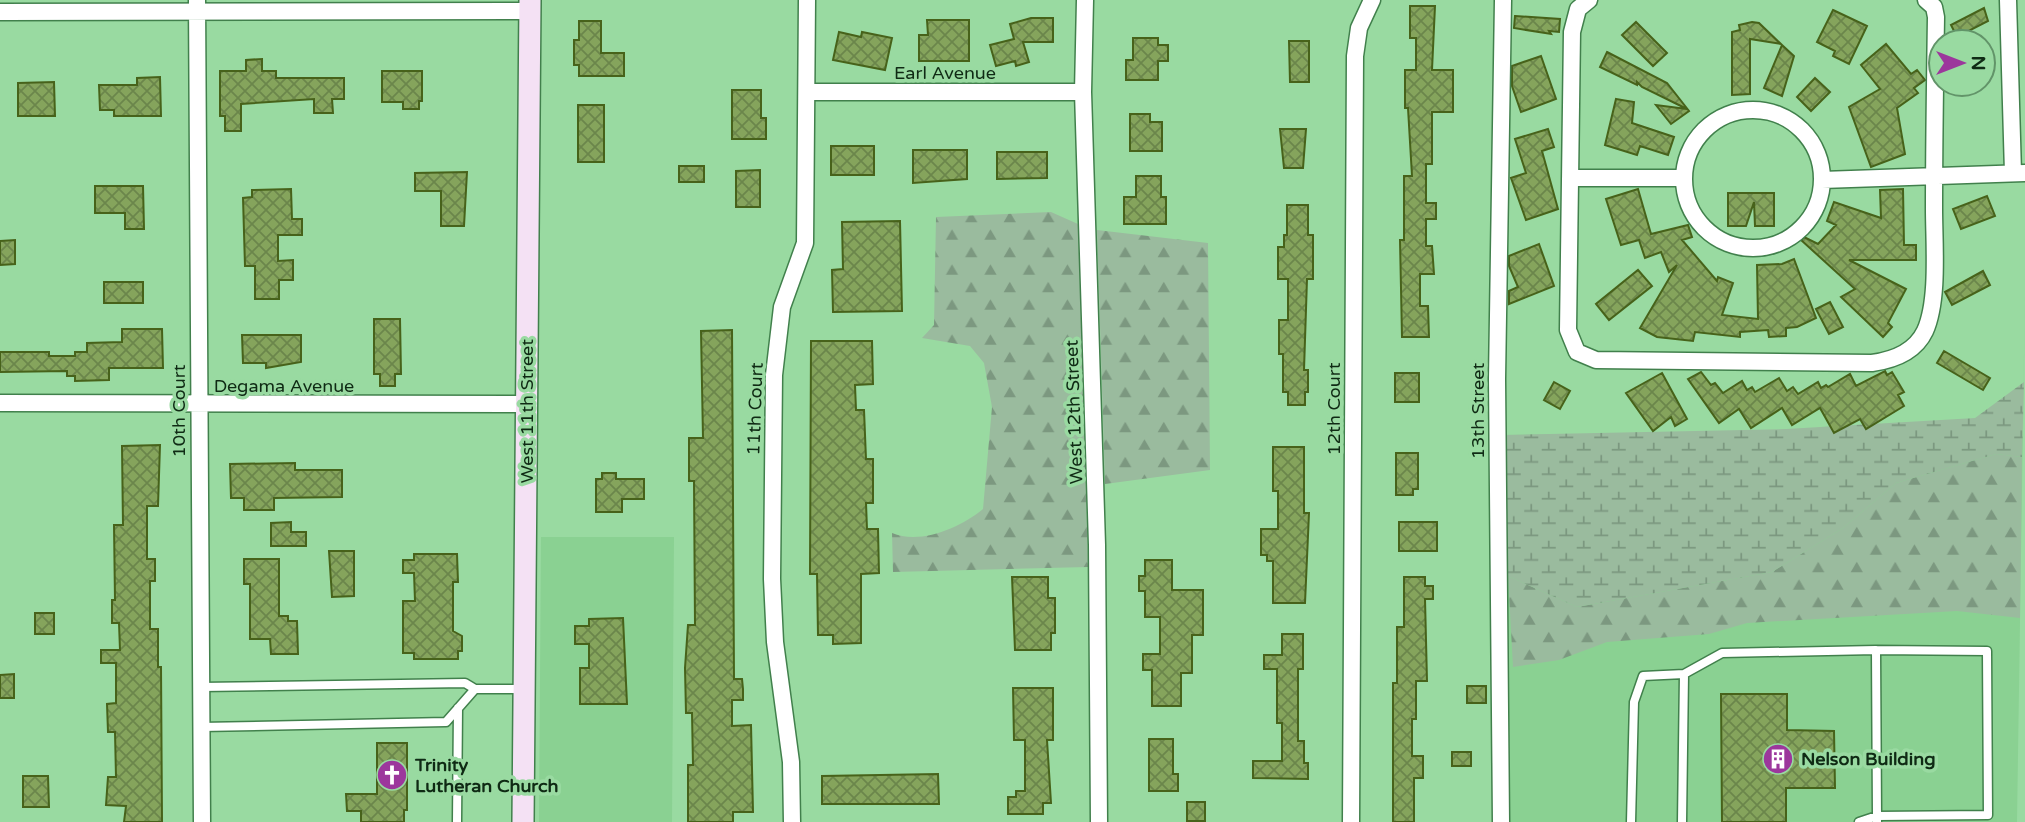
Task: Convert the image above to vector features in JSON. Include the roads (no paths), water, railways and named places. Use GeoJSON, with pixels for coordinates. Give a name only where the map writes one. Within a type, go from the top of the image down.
{"type":"FeatureCollection","features":[{"type":"Feature","properties":{"kind":"main road","name":"West 11th Street"},"geometry":{"type":"LineString","coordinates":[[523,822],[530,6]]}},
{"type":"Feature","properties":{"kind":"street","name":"11th Court"},"geometry":{"type":"LineString","coordinates":[[792,822],[791,762],[775,642],[772,579],[774,375],[782,307],[805,243],[807,0]]}},
{"type":"Feature","properties":{"kind":"street","name":"West 12th Street"},"geometry":{"type":"LineString","coordinates":[[1085,0],[1083,92],[1097,545],[1099,822]]}},
{"type":"Feature","properties":{"kind":"street","name":"12th Court"},"geometry":{"type":"LineString","coordinates":[[1350,822],[1355,56],[1359,27],[1372,0]]}},
{"type":"Feature","properties":{"kind":"street","name":"13th Street"},"geometry":{"type":"LineString","coordinates":[[1501,822],[1497,379],[1503,0]]}},
{"type":"Feature","properties":{"kind":"street"},"geometry":{"type":"LineString","coordinates":[[1589,0],[1578,9],[1572,32],[1568,330],[1572,346],[1584,357],[1872,363],[1890,360],[1906,352],[1921,338],[1928,323],[1933,266],[1934,2]]}},
{"type":"Feature","properties":{"kind":"street"},"geometry":{"type":"LineString","coordinates":[[1822,180],[2019,173],[2008,0]]}},
{"type":"Feature","properties":{"kind":"street"},"geometry":{"type":"LineString","coordinates":[[0,12],[197,5],[530,6]]}},
{"type":"Feature","properties":{"kind":"street","name":"10th Court"},"geometry":{"type":"LineString","coordinates":[[197,5],[202,822]]}},
{"type":"Feature","properties":{"kind":"street","name":"Earl Avenue"},"geometry":{"type":"LineString","coordinates":[[807,92],[1083,92]]}},
{"type":"Feature","properties":{"kind":"street"},"geometry":{"type":"LineString","coordinates":[[1753,110],[1783,116],[1800,128],[1814,149],[1822,180],[1813,212],[1798,231],[1778,243],[1757,248],[1733,245],[1709,231],[1688,199],[1685,178],[1690,148],[1703,130],[1731,113],[1753,110]]}},
{"type":"Feature","properties":{"kind":"street"},"geometry":{"type":"LineString","coordinates":[[1570,178],[1685,178]]}},
{"type":"Feature","properties":{"kind":"street","name":"Degama Avenue"},"geometry":{"type":"LineString","coordinates":[[0,403],[527,404]]}},
{"type":"Feature","properties":{"kind":"lane"},"geometry":{"type":"LineString","coordinates":[[1876,650],[1877,819]]}},
{"type":"Feature","properties":{"kind":"lane"},"geometry":{"type":"LineString","coordinates":[[1631,822],[1634,702],[1643,676],[1685,674],[1722,653],[1987,651],[1988,815],[1859,822]]}},
{"type":"Feature","properties":{"kind":"lane"},"geometry":{"type":"LineString","coordinates":[[1682,822],[1685,674]]}},
{"type":"Feature","properties":{"kind":"lane"},"geometry":{"type":"LineString","coordinates":[[201,687],[465,683],[475,689],[525,689]]}},
{"type":"Feature","properties":{"kind":"lane"},"geometry":{"type":"LineString","coordinates":[[201,727],[446,722],[475,689]]}},
{"type":"Feature","properties":{"kind":"lane"},"geometry":{"type":"LineString","coordinates":[[457,822],[458,708]]}},
{"type":"Feature","properties":{"kind":"place","name":"Nelson Building"},"geometry":{"type":"Point","coordinates":[1778,759]}},
{"type":"Feature","properties":{"kind":"place","name":"Trinity Lutheran Church"},"geometry":{"type":"Point","coordinates":[392,775]}}]}
